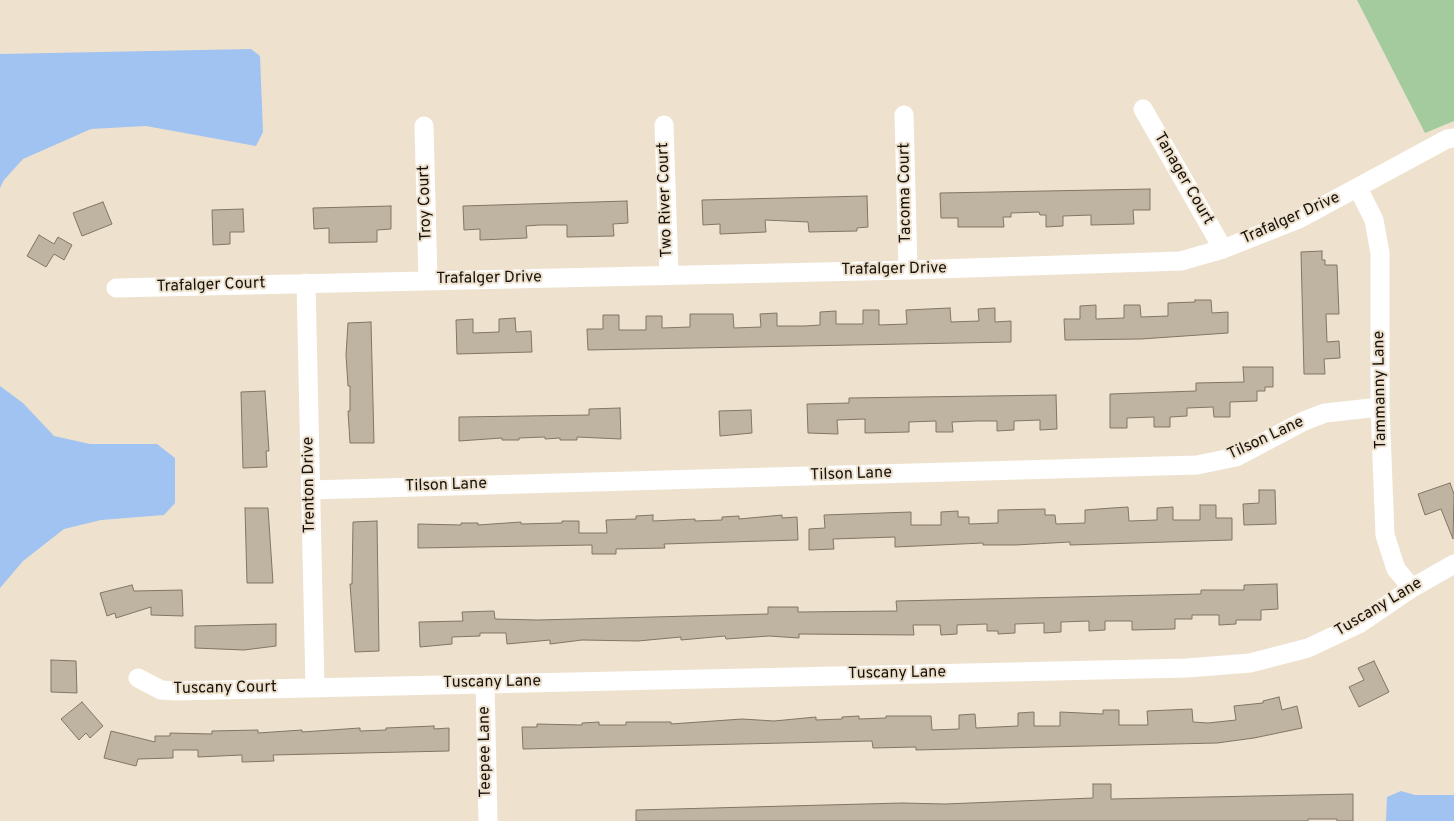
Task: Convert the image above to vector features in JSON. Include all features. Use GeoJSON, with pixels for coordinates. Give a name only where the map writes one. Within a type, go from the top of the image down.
{"type":"FeatureCollection","features":[{"type":"Feature","properties":{"kind":"street","name":"Tanager Court"},"geometry":{"type":"LineString","coordinates":[[1143,109],[1223,249]]}},
{"type":"Feature","properties":{"kind":"street","name":"Tacoma Court"},"geometry":{"type":"LineString","coordinates":[[904,115],[908,270]]}},
{"type":"Feature","properties":{"kind":"street","name":"Two River Court"},"geometry":{"type":"LineString","coordinates":[[664,125],[668,275]]}},
{"type":"Feature","properties":{"kind":"street","name":"Troy Court"},"geometry":{"type":"LineString","coordinates":[[424,126],[428,280]]}},
{"type":"Feature","properties":{"kind":"street","name":"Trafalger Drive"},"geometry":{"type":"LineString","coordinates":[[306,283],[1152,264],[1181,261],[1223,249],[1299,219],[1447,139],[1454,138]]}},
{"type":"Feature","properties":{"kind":"street","name":"Tammanny Lane"},"geometry":{"type":"LineString","coordinates":[[1358,188],[1374,220],[1380,252],[1380,407],[1385,535],[1396,569],[1412,588]]}},
{"type":"Feature","properties":{"kind":"street","name":"Trafalger Court"},"geometry":{"type":"LineString","coordinates":[[116,288],[306,283]]}},
{"type":"Feature","properties":{"kind":"street","name":"Trenton Drive"},"geometry":{"type":"LineString","coordinates":[[306,283],[315,687]]}},
{"type":"Feature","properties":{"kind":"street","name":"Tilson Lane"},"geometry":{"type":"LineString","coordinates":[[310,490],[1197,465],[1236,457],[1304,421],[1325,413],[1380,407]]}},
{"type":"Feature","properties":{"kind":"street","name":"Tuscany Lane"},"geometry":{"type":"LineString","coordinates":[[315,687],[1187,668],[1250,663],[1316,644],[1359,624],[1412,588],[1454,564]]}},
{"type":"Feature","properties":{"kind":"street","name":"Tuscany Court"},"geometry":{"type":"LineString","coordinates":[[138,678],[161,690],[176,691],[315,687]]}},
{"type":"Feature","properties":{"kind":"street","name":"Teepee Lane"},"geometry":{"type":"LineString","coordinates":[[485,683],[488,821]]}},
{"type":"Feature","properties":{"kind":"green space"},"geometry":{"type":"Polygon","coordinates":[[[1357,0],[1454,0],[1454,121],[1425,133],[1357,0]]]}},
{"type":"Feature","properties":{"kind":"water"},"geometry":{"type":"Polygon","coordinates":[[[251,49],[260,56],[263,132],[256,146],[146,126],[91,129],[23,159],[4,180],[0,188],[0,54],[251,49]]]}},
{"type":"Feature","properties":{"kind":"water"},"geometry":{"type":"Polygon","coordinates":[[[0,386],[23,403],[54,436],[90,444],[157,444],[175,458],[175,503],[164,515],[101,520],[64,529],[23,561],[0,588],[0,386]]]}},
{"type":"Feature","properties":{"kind":"water"},"geometry":{"type":"Polygon","coordinates":[[[1401,791],[1415,795],[1454,795],[1454,821],[1386,821],[1387,797],[1401,791]]]}},
{"type":"Feature","properties":{"kind":"building"},"geometry":{"type":"Polygon","coordinates":[[[1150,189],[1150,210],[1133,210],[1134,224],[1091,225],[1091,215],[1063,216],[1063,226],[1046,227],[1046,215],[1040,215],[1039,212],[1011,213],[1011,217],[1003,217],[1004,227],[958,227],[958,218],[941,218],[940,193],[1150,189]]]}},
{"type":"Feature","properties":{"kind":"building"},"geometry":{"type":"Polygon","coordinates":[[[867,196],[868,227],[857,228],[857,231],[809,232],[808,222],[765,220],[766,232],[720,234],[720,224],[703,225],[702,200],[867,196]]]}},
{"type":"Feature","properties":{"kind":"building"},"geometry":{"type":"Polygon","coordinates":[[[627,201],[628,223],[613,224],[614,236],[567,237],[567,225],[540,225],[526,226],[527,238],[480,240],[480,229],[464,230],[463,206],[627,201]]]}},
{"type":"Feature","properties":{"kind":"building"},"geometry":{"type":"Polygon","coordinates":[[[103,202],[112,224],[82,236],[73,213],[103,202]]]}},
{"type":"Feature","properties":{"kind":"building"},"geometry":{"type":"Polygon","coordinates":[[[391,206],[391,229],[377,230],[377,242],[329,243],[329,228],[314,229],[313,208],[391,206]]]}},
{"type":"Feature","properties":{"kind":"building"},"geometry":{"type":"Polygon","coordinates":[[[243,209],[244,232],[230,232],[230,244],[213,245],[212,210],[243,209]]]}},
{"type":"Feature","properties":{"kind":"building"},"geometry":{"type":"Polygon","coordinates":[[[39,235],[54,244],[58,237],[72,245],[64,260],[54,254],[46,267],[27,256],[39,235]]]}},
{"type":"Feature","properties":{"kind":"building"},"geometry":{"type":"Polygon","coordinates":[[[1322,251],[1322,260],[1325,260],[1325,265],[1337,265],[1339,314],[1326,314],[1327,342],[1339,341],[1340,358],[1324,359],[1325,374],[1304,374],[1301,252],[1322,251]]]}},
{"type":"Feature","properties":{"kind":"building"},"geometry":{"type":"Polygon","coordinates":[[[1195,300],[1211,300],[1212,313],[1228,312],[1228,333],[1141,339],[1065,340],[1064,319],[1080,319],[1080,306],[1096,305],[1096,319],[1124,318],[1124,305],[1140,305],[1141,317],[1168,316],[1168,303],[1195,302],[1195,300]]]}},
{"type":"Feature","properties":{"kind":"building"},"geometry":{"type":"Polygon","coordinates":[[[950,308],[951,322],[979,321],[978,309],[995,308],[995,322],[1011,321],[1011,342],[588,350],[587,329],[603,329],[603,315],[619,315],[619,330],[646,330],[646,316],[662,316],[662,328],[690,327],[690,314],[733,314],[734,328],[761,327],[760,314],[777,313],[777,326],[820,325],[820,312],[836,311],[836,324],[863,324],[863,310],[879,310],[879,325],[907,324],[906,310],[950,308]]]}},
{"type":"Feature","properties":{"kind":"building"},"geometry":{"type":"Polygon","coordinates":[[[515,318],[516,332],[531,331],[532,352],[457,354],[456,320],[473,319],[473,333],[499,332],[499,319],[515,318]]]}},
{"type":"Feature","properties":{"kind":"building"},"geometry":{"type":"Polygon","coordinates":[[[371,322],[374,443],[350,443],[348,411],[350,411],[350,386],[348,386],[346,355],[348,323],[371,322]]]}},
{"type":"Feature","properties":{"kind":"building"},"geometry":{"type":"Polygon","coordinates":[[[1243,367],[1273,367],[1273,387],[1265,387],[1265,391],[1257,391],[1257,401],[1230,402],[1230,417],[1214,417],[1213,407],[1187,408],[1187,416],[1170,417],[1170,427],[1154,427],[1154,417],[1127,418],[1127,428],[1110,428],[1110,394],[1196,391],[1196,383],[1244,382],[1243,367]]]}},
{"type":"Feature","properties":{"kind":"building"},"geometry":{"type":"Polygon","coordinates":[[[265,391],[269,451],[266,451],[267,467],[243,468],[241,392],[265,391]]]}},
{"type":"Feature","properties":{"kind":"building"},"geometry":{"type":"Polygon","coordinates":[[[1056,395],[1057,429],[1040,430],[1040,420],[1014,421],[1014,430],[997,431],[997,421],[976,421],[952,422],[953,432],[936,432],[936,421],[909,422],[909,432],[865,433],[865,419],[837,420],[838,434],[808,433],[807,404],[849,403],[849,398],[1056,395]]]}},
{"type":"Feature","properties":{"kind":"building"},"geometry":{"type":"Polygon","coordinates":[[[620,408],[621,439],[577,437],[577,440],[560,440],[560,438],[545,439],[545,437],[519,438],[519,440],[502,440],[502,438],[459,441],[459,417],[589,415],[589,409],[620,408]]]}},
{"type":"Feature","properties":{"kind":"building"},"geometry":{"type":"Polygon","coordinates":[[[751,410],[752,433],[720,436],[719,411],[751,410]]]}},
{"type":"Feature","properties":{"kind":"building"},"geometry":{"type":"Polygon","coordinates":[[[1450,483],[1454,494],[1453,539],[1441,509],[1425,515],[1418,494],[1450,483]]]}},
{"type":"Feature","properties":{"kind":"building"},"geometry":{"type":"Polygon","coordinates":[[[1259,490],[1275,490],[1276,524],[1244,525],[1243,504],[1259,503],[1259,490]]]}},
{"type":"Feature","properties":{"kind":"building"},"geometry":{"type":"Polygon","coordinates":[[[1200,505],[1216,505],[1216,518],[1232,518],[1232,540],[1070,545],[1070,542],[1015,545],[983,545],[983,543],[895,547],[895,537],[833,539],[834,549],[809,550],[809,529],[825,528],[824,515],[911,512],[911,525],[941,525],[941,512],[958,511],[958,517],[969,517],[969,524],[998,523],[998,510],[1045,509],[1045,515],[1055,515],[1056,524],[1085,523],[1085,510],[1128,507],[1129,521],[1157,520],[1157,508],[1173,507],[1173,520],[1200,520],[1200,505]]]}},
{"type":"Feature","properties":{"kind":"building"},"geometry":{"type":"Polygon","coordinates":[[[245,508],[268,508],[273,583],[247,583],[245,508]]]}},
{"type":"Feature","properties":{"kind":"building"},"geometry":{"type":"Polygon","coordinates":[[[653,515],[653,521],[722,520],[722,517],[739,516],[739,519],[782,515],[782,518],[797,517],[798,540],[664,544],[665,548],[616,549],[616,554],[592,554],[592,545],[418,548],[418,524],[461,525],[461,523],[478,523],[478,525],[579,521],[579,533],[607,533],[606,520],[636,519],[636,516],[653,515]]]}},
{"type":"Feature","properties":{"kind":"building"},"geometry":{"type":"Polygon","coordinates":[[[377,521],[379,651],[355,652],[350,584],[352,584],[353,522],[377,521]]]}},
{"type":"Feature","properties":{"kind":"building"},"geometry":{"type":"Polygon","coordinates":[[[1277,584],[1278,609],[1261,610],[1261,620],[1236,620],[1236,624],[1219,625],[1219,615],[1192,615],[1192,619],[1175,619],[1175,629],[1132,630],[1132,621],[1105,621],[1105,630],[1089,631],[1089,621],[1061,622],[1061,632],[1044,633],[1044,623],[1015,624],[1015,633],[998,634],[998,631],[987,631],[987,624],[957,625],[957,634],[941,635],[940,625],[913,625],[914,635],[799,634],[799,638],[769,636],[726,639],[725,636],[681,640],[681,637],[638,641],[582,640],[550,644],[550,640],[507,644],[506,633],[480,633],[480,636],[452,637],[452,644],[420,647],[419,622],[463,621],[462,612],[494,611],[495,619],[538,620],[768,614],[768,607],[798,607],[798,612],[897,611],[896,601],[1201,594],[1201,590],[1244,590],[1244,585],[1277,584]]]}},
{"type":"Feature","properties":{"kind":"building"},"geometry":{"type":"Polygon","coordinates":[[[132,585],[134,591],[182,590],[183,616],[151,615],[151,607],[116,618],[115,613],[107,616],[100,593],[132,585]]]}},
{"type":"Feature","properties":{"kind":"building"},"geometry":{"type":"Polygon","coordinates":[[[276,624],[276,646],[244,650],[195,648],[195,626],[276,624]]]}},
{"type":"Feature","properties":{"kind":"building"},"geometry":{"type":"Polygon","coordinates":[[[51,660],[76,661],[77,693],[51,692],[51,660]]]}},
{"type":"Feature","properties":{"kind":"building"},"geometry":{"type":"Polygon","coordinates":[[[1374,661],[1389,692],[1359,707],[1349,687],[1364,680],[1358,668],[1374,661]]]}},
{"type":"Feature","properties":{"kind":"building"},"geometry":{"type":"Polygon","coordinates":[[[1279,697],[1282,710],[1297,706],[1302,728],[1254,738],[1217,743],[916,750],[916,747],[873,748],[872,741],[523,749],[522,727],[537,727],[537,724],[582,725],[582,723],[599,722],[599,725],[626,725],[626,722],[671,722],[671,724],[742,719],[774,721],[816,717],[816,720],[859,716],[859,719],[886,718],[886,716],[931,716],[932,730],[959,729],[959,715],[975,714],[976,728],[1018,726],[1018,713],[1034,712],[1034,726],[1060,726],[1060,712],[1103,714],[1103,710],[1119,710],[1119,725],[1148,725],[1147,711],[1192,709],[1193,722],[1208,723],[1236,720],[1234,706],[1263,703],[1263,701],[1279,697]]]}},
{"type":"Feature","properties":{"kind":"building"},"geometry":{"type":"Polygon","coordinates":[[[82,702],[103,726],[90,738],[86,733],[79,740],[61,719],[82,702]]]}},
{"type":"Feature","properties":{"kind":"building"},"geometry":{"type":"Polygon","coordinates":[[[434,726],[434,729],[449,728],[449,751],[273,755],[274,761],[242,762],[242,755],[198,757],[198,750],[173,750],[173,758],[138,759],[136,766],[104,758],[111,731],[155,742],[155,736],[170,736],[170,733],[212,734],[212,731],[258,730],[258,733],[302,730],[302,732],[360,728],[360,731],[434,726]]]}},
{"type":"Feature","properties":{"kind":"building"},"geometry":{"type":"Polygon","coordinates":[[[1093,784],[1111,784],[1111,799],[1353,794],[1353,821],[1308,819],[1308,821],[636,821],[636,810],[902,803],[945,804],[1093,798],[1093,784]]]}}]}
